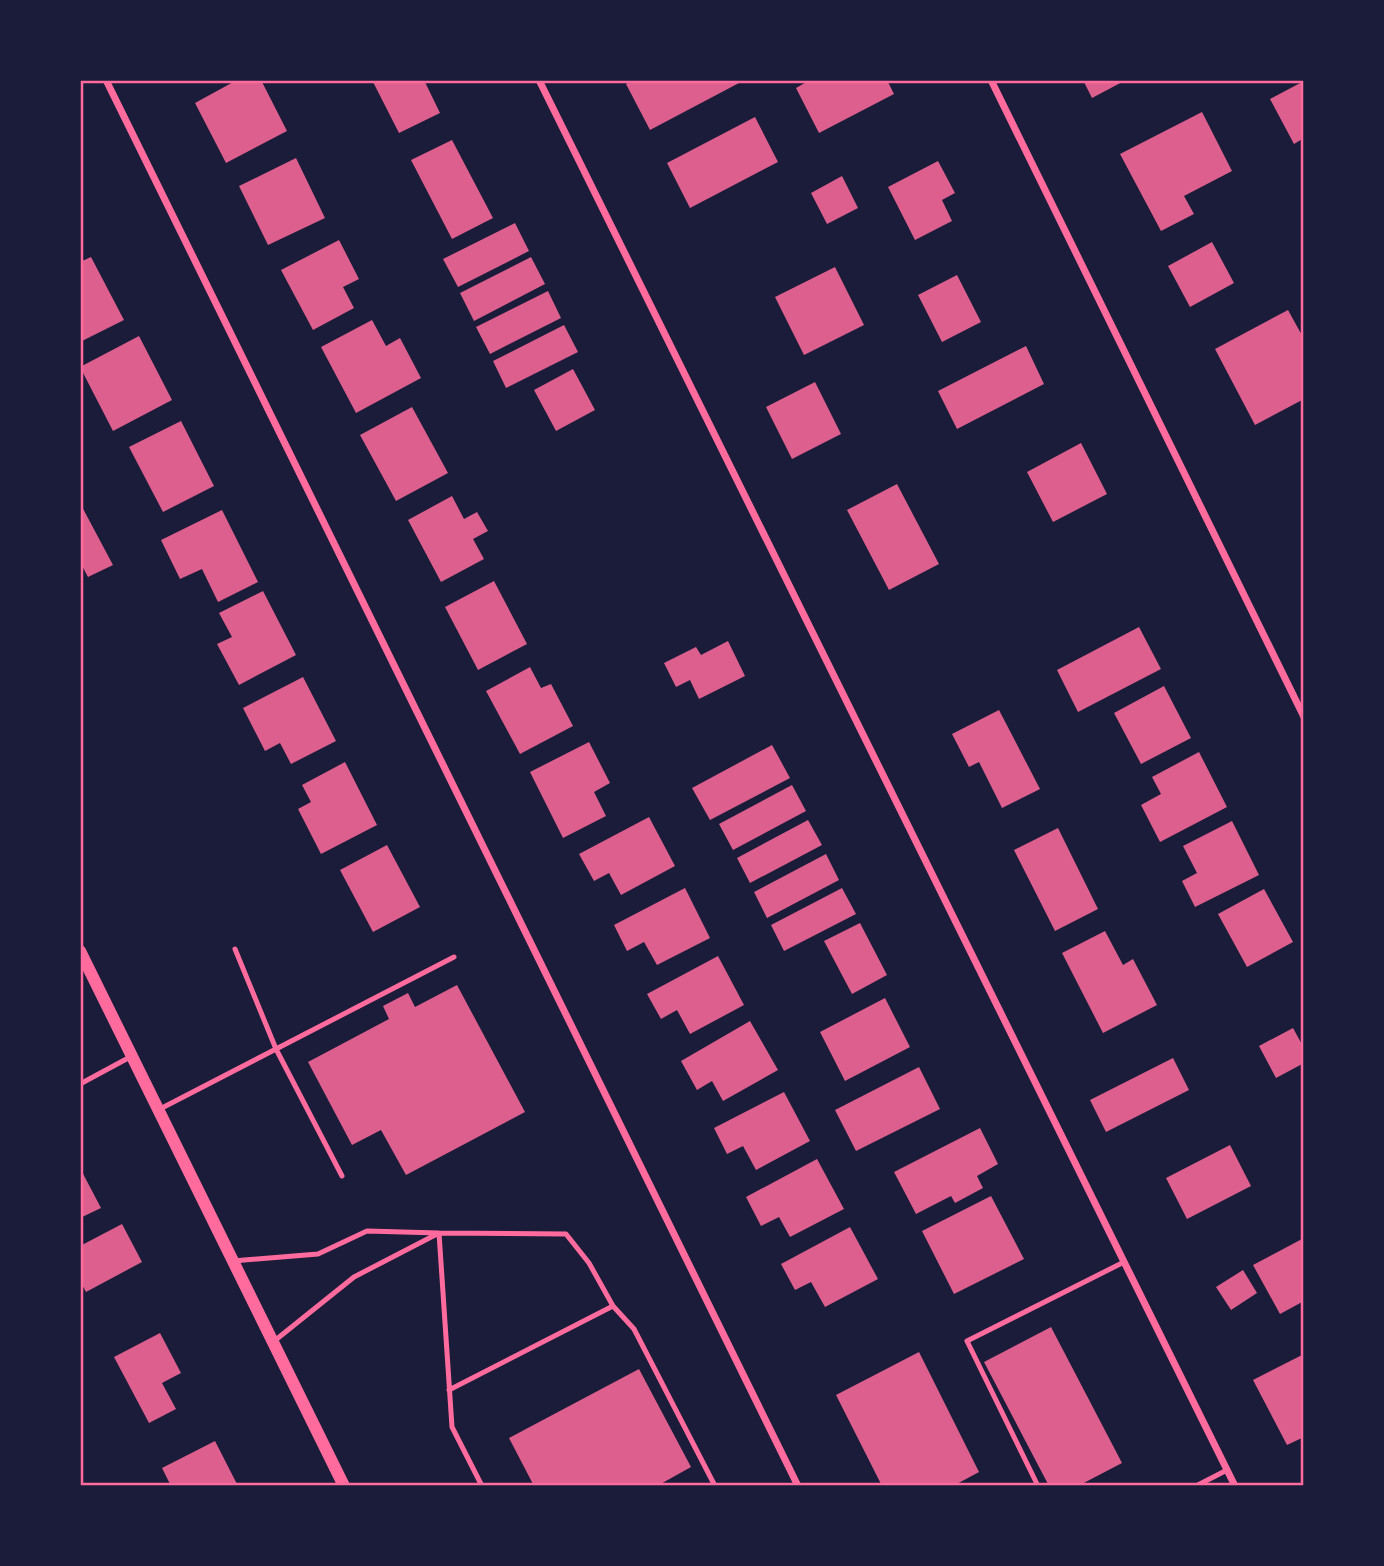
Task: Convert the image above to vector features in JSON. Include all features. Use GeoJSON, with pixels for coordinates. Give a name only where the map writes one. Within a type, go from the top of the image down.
{"type":"FeatureCollection","features":[{"type":"Feature","properties":{"kind":"street"},"geometry":{"type":"LineString","coordinates":[[106,80],[796,1485]]}},
{"type":"Feature","properties":{"kind":"street"},"geometry":{"type":"LineString","coordinates":[[539,80],[1235,1486]]}},
{"type":"Feature","properties":{"kind":"street"},"geometry":{"type":"LineString","coordinates":[[991,80],[1304,717]]}},
{"type":"Feature","properties":{"kind":"street"},"geometry":{"type":"LineString","coordinates":[[80,951],[344,1486]]}},
{"type":"Feature","properties":{"kind":"lane"},"geometry":{"type":"LineString","coordinates":[[235,949],[276,1049],[342,1176]]}},
{"type":"Feature","properties":{"kind":"lane"},"geometry":{"type":"LineString","coordinates":[[159,1110],[454,957]]}},
{"type":"Feature","properties":{"kind":"lane"},"geometry":{"type":"LineString","coordinates":[[80,1084],[132,1056]]}},
{"type":"Feature","properties":{"kind":"lane"},"geometry":{"type":"LineString","coordinates":[[233,1261],[318,1254],[367,1231],[566,1234],[589,1263],[613,1306],[634,1329],[715,1486]]}},
{"type":"Feature","properties":{"kind":"lane"},"geometry":{"type":"LineString","coordinates":[[273,1342],[354,1277],[439,1233]]}},
{"type":"Feature","properties":{"kind":"lane"},"geometry":{"type":"LineString","coordinates":[[439,1233],[452,1427],[482,1486]]}},
{"type":"Feature","properties":{"kind":"lane"},"geometry":{"type":"LineString","coordinates":[[1038,1486],[967,1341],[1124,1262]]}},
{"type":"Feature","properties":{"kind":"lane"},"geometry":{"type":"LineString","coordinates":[[449,1390],[613,1306]]}},
{"type":"Feature","properties":{"kind":"lane"},"geometry":{"type":"LineString","coordinates":[[1196,1486],[1227,1470]]}},
{"type":"Feature","properties":{"kind":"building"},"geometry":{"type":"Polygon","coordinates":[[[237,80],[261,80],[287,131],[226,163],[195,103],[237,80]]]}},
{"type":"Feature","properties":{"kind":"building"},"geometry":{"type":"Polygon","coordinates":[[[372,80],[424,80],[440,113],[399,133],[372,80]]]}},
{"type":"Feature","properties":{"kind":"building"},"geometry":{"type":"Polygon","coordinates":[[[633,80],[738,80],[739,83],[650,130],[626,84],[633,80]]]}},
{"type":"Feature","properties":{"kind":"building"},"geometry":{"type":"Polygon","coordinates":[[[810,80],[887,80],[894,94],[819,133],[796,88],[810,80]]]}},
{"type":"Feature","properties":{"kind":"building"},"geometry":{"type":"Polygon","coordinates":[[[1083,80],[1126,80],[1092,98],[1083,80]]]}},
{"type":"Feature","properties":{"kind":"building"},"geometry":{"type":"Polygon","coordinates":[[[1304,81],[1304,138],[1294,144],[1270,99],[1304,81]]]}},
{"type":"Feature","properties":{"kind":"building"},"geometry":{"type":"Polygon","coordinates":[[[1202,112],[1232,171],[1184,196],[1194,214],[1161,231],[1120,154],[1202,112]]]}},
{"type":"Feature","properties":{"kind":"building"},"geometry":{"type":"Polygon","coordinates":[[[755,117],[778,162],[690,208],[667,163],[755,117]]]}},
{"type":"Feature","properties":{"kind":"building"},"geometry":{"type":"Polygon","coordinates":[[[452,140],[493,218],[452,239],[411,160],[452,140]]]}},
{"type":"Feature","properties":{"kind":"building"},"geometry":{"type":"Polygon","coordinates":[[[296,158],[325,218],[268,245],[239,186],[296,158]]]}},
{"type":"Feature","properties":{"kind":"building"},"geometry":{"type":"Polygon","coordinates":[[[938,161],[955,193],[942,200],[952,221],[915,240],[888,187],[938,161]]]}},
{"type":"Feature","properties":{"kind":"building"},"geometry":{"type":"Polygon","coordinates":[[[842,176],[858,208],[827,224],[811,193],[842,176]]]}},
{"type":"Feature","properties":{"kind":"building"},"geometry":{"type":"Polygon","coordinates":[[[515,223],[529,251],[458,287],[443,259],[515,223]]]}},
{"type":"Feature","properties":{"kind":"building"},"geometry":{"type":"Polygon","coordinates":[[[339,240],[359,279],[343,287],[354,308],[313,330],[281,270],[339,240]]]}},
{"type":"Feature","properties":{"kind":"building"},"geometry":{"type":"Polygon","coordinates":[[[1212,242],[1234,283],[1190,307],[1168,266],[1212,242]]]}},
{"type":"Feature","properties":{"kind":"building"},"geometry":{"type":"Polygon","coordinates":[[[91,257],[124,320],[80,342],[80,262],[91,257]]]}},
{"type":"Feature","properties":{"kind":"building"},"geometry":{"type":"Polygon","coordinates":[[[531,257],[545,284],[474,321],[460,293],[531,257]]]}},
{"type":"Feature","properties":{"kind":"building"},"geometry":{"type":"Polygon","coordinates":[[[835,267],[864,325],[804,355],[775,297],[835,267]]]}},
{"type":"Feature","properties":{"kind":"building"},"geometry":{"type":"Polygon","coordinates":[[[957,275],[981,322],[942,342],[918,295],[957,275]]]}},
{"type":"Feature","properties":{"kind":"building"},"geometry":{"type":"Polygon","coordinates":[[[548,291],[561,318],[490,354],[476,327],[548,291]]]}},
{"type":"Feature","properties":{"kind":"building"},"geometry":{"type":"Polygon","coordinates":[[[1288,310],[1304,339],[1304,399],[1255,425],[1215,349],[1288,310]]]}},
{"type":"Feature","properties":{"kind":"building"},"geometry":{"type":"Polygon","coordinates":[[[372,320],[386,346],[400,338],[421,378],[356,413],[321,347],[372,320]]]}},
{"type":"Feature","properties":{"kind":"building"},"geometry":{"type":"Polygon","coordinates":[[[564,325],[578,352],[506,388],[493,361],[564,325]]]}},
{"type":"Feature","properties":{"kind":"building"},"geometry":{"type":"Polygon","coordinates":[[[139,336],[172,400],[113,431],[80,367],[139,336]]]}},
{"type":"Feature","properties":{"kind":"building"},"geometry":{"type":"Polygon","coordinates":[[[1026,346],[1044,384],[957,429],[938,391],[1026,346]]]}},
{"type":"Feature","properties":{"kind":"building"},"geometry":{"type":"Polygon","coordinates":[[[573,369],[595,410],[556,431],[534,390],[573,369]]]}},
{"type":"Feature","properties":{"kind":"building"},"geometry":{"type":"Polygon","coordinates":[[[815,382],[841,434],[792,459],[766,407],[815,382]]]}},
{"type":"Feature","properties":{"kind":"building"},"geometry":{"type":"Polygon","coordinates":[[[412,407],[448,473],[396,501],[360,435],[412,407]]]}},
{"type":"Feature","properties":{"kind":"building"},"geometry":{"type":"Polygon","coordinates":[[[181,421],[214,486],[163,512],[129,447],[181,421]]]}},
{"type":"Feature","properties":{"kind":"building"},"geometry":{"type":"Polygon","coordinates":[[[1081,443],[1107,494],[1053,522],[1027,472],[1081,443]]]}},
{"type":"Feature","properties":{"kind":"building"},"geometry":{"type":"Polygon","coordinates":[[[897,484],[939,564],[889,590],[847,510],[897,484]]]}},
{"type":"Feature","properties":{"kind":"building"},"geometry":{"type":"Polygon","coordinates":[[[452,496],[464,519],[477,512],[488,531],[473,539],[484,559],[441,582],[408,520],[452,496]]]}},
{"type":"Feature","properties":{"kind":"building"},"geometry":{"type":"Polygon","coordinates":[[[80,503],[113,565],[88,577],[80,562],[80,503]]]}},
{"type":"Feature","properties":{"kind":"building"},"geometry":{"type":"Polygon","coordinates":[[[222,510],[258,582],[218,602],[202,569],[180,579],[161,540],[222,510]]]}},
{"type":"Feature","properties":{"kind":"building"},"geometry":{"type":"Polygon","coordinates":[[[494,581],[527,644],[478,670],[445,607],[494,581]]]}},
{"type":"Feature","properties":{"kind":"building"},"geometry":{"type":"Polygon","coordinates":[[[263,591],[296,655],[239,685],[217,644],[232,637],[219,613],[263,591]]]}},
{"type":"Feature","properties":{"kind":"building"},"geometry":{"type":"Polygon","coordinates":[[[1139,627],[1161,669],[1078,712],[1057,670],[1139,627]]]}},
{"type":"Feature","properties":{"kind":"building"},"geometry":{"type":"Polygon","coordinates":[[[728,641],[745,676],[699,699],[690,680],[676,687],[664,663],[696,647],[701,655],[728,641]]]}},
{"type":"Feature","properties":{"kind":"building"},"geometry":{"type":"Polygon","coordinates":[[[530,667],[541,688],[551,684],[573,726],[520,754],[486,691],[530,667]]]}},
{"type":"Feature","properties":{"kind":"building"},"geometry":{"type":"Polygon","coordinates":[[[303,677],[336,741],[291,764],[280,743],[265,751],[243,708],[303,677]]]}},
{"type":"Feature","properties":{"kind":"building"},"geometry":{"type":"Polygon","coordinates":[[[1164,686],[1191,738],[1141,764],[1114,713],[1164,686]]]}},
{"type":"Feature","properties":{"kind":"building"},"geometry":{"type":"Polygon","coordinates":[[[999,710],[1040,789],[1002,808],[979,762],[969,767],[952,734],[999,710]]]}},
{"type":"Feature","properties":{"kind":"building"},"geometry":{"type":"Polygon","coordinates":[[[589,742],[610,783],[594,792],[606,816],[563,838],[530,772],[589,742]]]}},
{"type":"Feature","properties":{"kind":"building"},"geometry":{"type":"Polygon","coordinates":[[[772,745],[790,778],[710,820],[692,788],[772,745]]]}},
{"type":"Feature","properties":{"kind":"building"},"geometry":{"type":"Polygon","coordinates":[[[1199,752],[1227,807],[1160,842],[1141,805],[1161,794],[1152,777],[1199,752]]]}},
{"type":"Feature","properties":{"kind":"building"},"geometry":{"type":"Polygon","coordinates":[[[345,762],[377,825],[321,854],[298,809],[311,802],[302,785],[345,762]]]}},
{"type":"Feature","properties":{"kind":"building"},"geometry":{"type":"Polygon","coordinates":[[[792,785],[806,811],[733,850],[719,824],[792,785]]]}},
{"type":"Feature","properties":{"kind":"building"},"geometry":{"type":"Polygon","coordinates":[[[649,817],[675,866],[621,895],[609,873],[594,881],[579,854],[649,817]]]}},
{"type":"Feature","properties":{"kind":"building"},"geometry":{"type":"Polygon","coordinates":[[[808,820],[822,845],[750,883],[737,858],[808,820]]]}},
{"type":"Feature","properties":{"kind":"building"},"geometry":{"type":"Polygon","coordinates":[[[1232,821],[1259,875],[1195,907],[1182,881],[1197,873],[1183,846],[1232,821]]]}},
{"type":"Feature","properties":{"kind":"building"},"geometry":{"type":"Polygon","coordinates":[[[1058,828],[1098,909],[1055,931],[1014,850],[1058,828]]]}},
{"type":"Feature","properties":{"kind":"building"},"geometry":{"type":"Polygon","coordinates":[[[387,845],[420,907],[373,932],[340,870],[387,845]]]}},
{"type":"Feature","properties":{"kind":"building"},"geometry":{"type":"Polygon","coordinates":[[[826,854],[839,880],[767,918],[754,892],[826,854]]]}},
{"type":"Feature","properties":{"kind":"building"},"geometry":{"type":"Polygon","coordinates":[[[685,888],[710,938],[657,965],[644,942],[627,951],[614,925],[685,888]]]}},
{"type":"Feature","properties":{"kind":"building"},"geometry":{"type":"Polygon","coordinates":[[[842,888],[856,914],[784,951],[771,925],[842,888]]]}},
{"type":"Feature","properties":{"kind":"building"},"geometry":{"type":"Polygon","coordinates":[[[1264,889],[1293,942],[1247,967],[1218,914],[1264,889]]]}},
{"type":"Feature","properties":{"kind":"building"},"geometry":{"type":"Polygon","coordinates":[[[860,923],[887,975],[852,994],[824,941],[860,923]]]}},
{"type":"Feature","properties":{"kind":"building"},"geometry":{"type":"Polygon","coordinates":[[[1105,931],[1123,965],[1133,959],[1157,1005],[1103,1033],[1062,953],[1105,931]]]}},
{"type":"Feature","properties":{"kind":"building"},"geometry":{"type":"Polygon","coordinates":[[[718,956],[744,1005],[690,1034],[677,1010],[661,1019],[647,994],[718,956]]]}},
{"type":"Feature","properties":{"kind":"building"},"geometry":{"type":"Polygon","coordinates":[[[457,985],[525,1112],[406,1175],[381,1130],[352,1145],[308,1062],[389,1019],[383,1006],[408,993],[415,1007],[457,985]]]}},
{"type":"Feature","properties":{"kind":"building"},"geometry":{"type":"Polygon","coordinates":[[[885,998],[910,1047],[845,1081],[820,1032],[885,998]]]}},
{"type":"Feature","properties":{"kind":"building"},"geometry":{"type":"Polygon","coordinates":[[[750,1021],[778,1070],[723,1101],[712,1081],[697,1090],[681,1061],[750,1021]]]}},
{"type":"Feature","properties":{"kind":"building"},"geometry":{"type":"Polygon","coordinates":[[[1293,1028],[1304,1048],[1304,1063],[1276,1078],[1259,1046],[1293,1028]]]}},
{"type":"Feature","properties":{"kind":"building"},"geometry":{"type":"Polygon","coordinates":[[[1173,1058],[1189,1090],[1106,1132],[1090,1100],[1173,1058]]]}},
{"type":"Feature","properties":{"kind":"building"},"geometry":{"type":"Polygon","coordinates":[[[919,1067],[940,1109],[856,1151],[835,1110],[919,1067]]]}},
{"type":"Feature","properties":{"kind":"building"},"geometry":{"type":"Polygon","coordinates":[[[784,1092],[810,1141],[756,1170],[743,1146],[727,1154],[714,1128],[784,1092]]]}},
{"type":"Feature","properties":{"kind":"building"},"geometry":{"type":"Polygon","coordinates":[[[980,1128],[998,1164],[977,1176],[983,1188],[955,1203],[951,1196],[916,1214],[894,1172],[980,1128]]]}},
{"type":"Feature","properties":{"kind":"building"},"geometry":{"type":"Polygon","coordinates":[[[1230,1145],[1251,1186],[1187,1219],[1166,1178],[1230,1145]]]}},
{"type":"Feature","properties":{"kind":"building"},"geometry":{"type":"Polygon","coordinates":[[[817,1159],[844,1209],[790,1237],[779,1217],[761,1226],[746,1197],[817,1159]]]}},
{"type":"Feature","properties":{"kind":"building"},"geometry":{"type":"Polygon","coordinates":[[[80,1168],[101,1208],[80,1218],[80,1168]]]}},
{"type":"Feature","properties":{"kind":"building"},"geometry":{"type":"Polygon","coordinates":[[[991,1196],[1024,1259],[954,1294],[922,1231],[991,1196]]]}},
{"type":"Feature","properties":{"kind":"building"},"geometry":{"type":"Polygon","coordinates":[[[122,1224],[142,1262],[86,1292],[80,1281],[80,1246],[122,1224]]]}},
{"type":"Feature","properties":{"kind":"building"},"geometry":{"type":"Polygon","coordinates":[[[850,1227],[878,1279],[825,1307],[811,1282],[795,1290],[781,1264],[850,1227]]]}},
{"type":"Feature","properties":{"kind":"building"},"geometry":{"type":"Polygon","coordinates":[[[1302,1239],[1304,1301],[1280,1314],[1253,1265],[1302,1239]]]}},
{"type":"Feature","properties":{"kind":"building"},"geometry":{"type":"Polygon","coordinates":[[[1243,1270],[1257,1293],[1231,1310],[1216,1287],[1243,1270]]]}},
{"type":"Feature","properties":{"kind":"building"},"geometry":{"type":"Polygon","coordinates":[[[1051,1327],[1122,1463],[1078,1486],[1049,1486],[984,1362],[1051,1327]]]}},
{"type":"Feature","properties":{"kind":"building"},"geometry":{"type":"Polygon","coordinates":[[[160,1333],[181,1373],[162,1383],[176,1409],[149,1423],[114,1357],[160,1333]]]}},
{"type":"Feature","properties":{"kind":"building"},"geometry":{"type":"Polygon","coordinates":[[[919,1352],[979,1472],[953,1486],[882,1486],[836,1395],[919,1352]]]}},
{"type":"Feature","properties":{"kind":"building"},"geometry":{"type":"Polygon","coordinates":[[[1302,1355],[1304,1437],[1287,1445],[1253,1380],[1302,1355]]]}},
{"type":"Feature","properties":{"kind":"building"},"geometry":{"type":"Polygon","coordinates":[[[639,1369],[691,1467],[657,1486],[534,1486],[509,1438],[639,1369]]]}},
{"type":"Feature","properties":{"kind":"building"},"geometry":{"type":"Polygon","coordinates":[[[215,1441],[238,1486],[171,1486],[162,1468],[215,1441]]]}}]}
